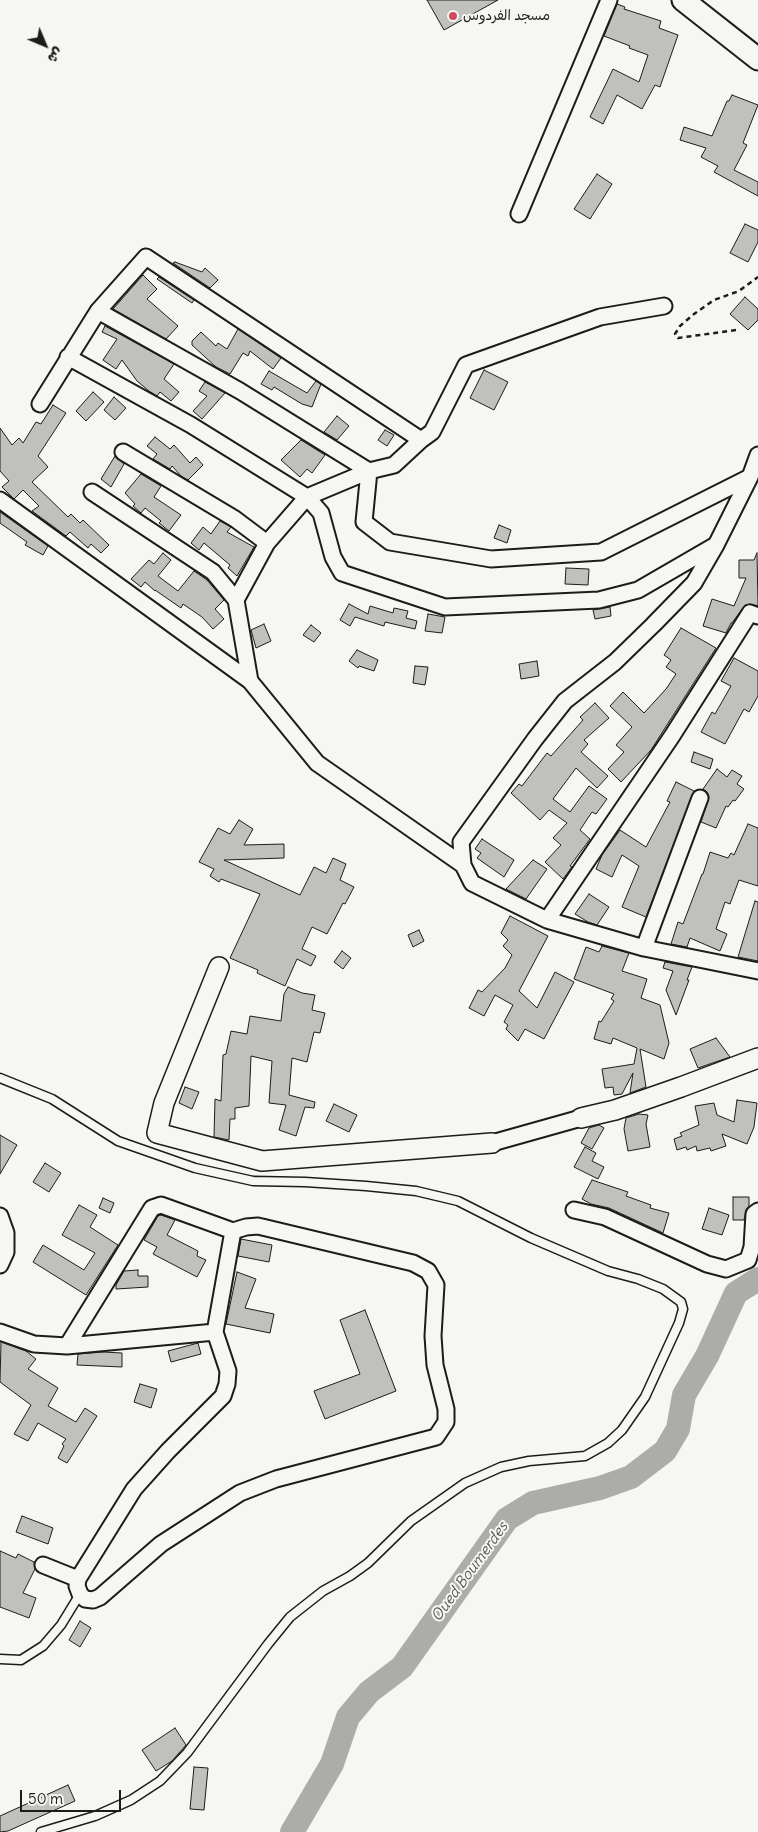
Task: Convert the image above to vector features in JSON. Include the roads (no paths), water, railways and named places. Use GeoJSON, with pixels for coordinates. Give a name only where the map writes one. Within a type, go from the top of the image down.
{"type":"FeatureCollection","features":[{"type":"Feature","properties":{"kind":"main road"},"geometry":{"type":"LineString","coordinates":[[683,0],[758,59]]}},
{"type":"Feature","properties":{"kind":"street"},"geometry":{"type":"LineString","coordinates":[[519,214],[609,0]]}},
{"type":"Feature","properties":{"kind":"street"},"geometry":{"type":"LineString","coordinates":[[40,404],[68,356],[98,311],[146,257],[421,440]]}},
{"type":"Feature","properties":{"kind":"street"},"geometry":{"type":"LineString","coordinates":[[236,600],[267,543],[307,497],[369,471],[394,465],[432,432],[466,365],[600,317],[664,306]]}},
{"type":"Feature","properties":{"kind":"street"},"geometry":{"type":"LineString","coordinates":[[98,311],[240,391],[369,471]]}},
{"type":"Feature","properties":{"kind":"street"},"geometry":{"type":"LineString","coordinates":[[68,356],[191,425],[307,497],[321,513],[333,557],[342,573],[445,607],[598,600],[638,590],[716,545]]}},
{"type":"Feature","properties":{"kind":"street"},"geometry":{"type":"LineString","coordinates":[[123,452],[235,519],[267,543]]}},
{"type":"Feature","properties":{"kind":"street"},"geometry":{"type":"LineString","coordinates":[[758,455],[750,477],[716,545],[694,583],[615,662],[566,701],[535,739],[461,842],[463,865],[472,883],[547,920],[644,948],[758,971]]}},
{"type":"Feature","properties":{"kind":"street"},"geometry":{"type":"LineString","coordinates":[[369,471],[364,522],[390,542],[491,559],[601,552],[750,477]]}},
{"type":"Feature","properties":{"kind":"street"},"geometry":{"type":"LineString","coordinates":[[92,492],[213,572],[236,600],[250,681]]}},
{"type":"Feature","properties":{"kind":"street"},"geometry":{"type":"LineString","coordinates":[[0,500],[250,681],[317,763],[463,865]]}},
{"type":"Feature","properties":{"kind":"street"},"geometry":{"type":"LineString","coordinates":[[547,920],[672,736],[750,613],[758,616]]}},
{"type":"Feature","properties":{"kind":"street"},"geometry":{"type":"LineString","coordinates":[[644,948],[700,798]]}},
{"type":"Feature","properties":{"kind":"street"},"geometry":{"type":"LineString","coordinates":[[219,967],[164,1102],[157,1133],[262,1161],[492,1143],[615,1110],[681,1088],[758,1058]]}},
{"type":"Feature","properties":{"kind":"street"},"geometry":{"type":"LineString","coordinates":[[67,1346],[152,1208],[161,1205],[233,1231],[258,1226],[413,1263],[428,1271],[436,1285],[433,1336],[435,1365],[446,1409],[446,1422],[436,1437],[276,1479],[240,1493],[161,1544],[100,1598],[93,1600],[85,1599],[80,1594],[77,1586],[78,1579],[134,1489],[168,1451],[223,1396],[228,1372],[215,1332],[233,1231]]}},
{"type":"Feature","properties":{"kind":"street"},"geometry":{"type":"LineString","coordinates":[[574,1210],[605,1217],[707,1264],[726,1269],[748,1260],[752,1247],[754,1214],[758,1211]]}},
{"type":"Feature","properties":{"kind":"street"},"geometry":{"type":"LineString","coordinates":[[0,1216],[6,1233],[6,1252],[0,1265]]}},
{"type":"Feature","properties":{"kind":"street"},"geometry":{"type":"LineString","coordinates":[[0,1332],[34,1344],[67,1346],[215,1332]]}},
{"type":"Feature","properties":{"kind":"street"},"geometry":{"type":"LineString","coordinates":[[43,1565],[78,1579]]}},
{"type":"Feature","properties":{"kind":"lane"},"geometry":{"type":"LineString","coordinates":[[0,1078],[28,1088],[52,1100],[118,1141],[195,1168],[253,1181],[366,1186],[416,1191],[458,1201],[531,1238],[599,1268],[638,1279],[663,1289],[681,1302],[683,1309],[679,1323],[645,1397],[622,1430],[608,1443],[585,1456],[529,1460],[501,1467],[465,1483],[411,1521],[368,1563],[350,1576],[323,1591],[290,1617],[187,1753],[160,1781],[130,1800],[95,1816],[41,1832]]}},
{"type":"Feature","properties":{"kind":"lane"},"geometry":{"type":"LineString","coordinates":[[0,1659],[20,1660],[43,1646],[61,1625],[80,1594]]}},
{"type":"Feature","properties":{"kind":"waterway","name":"Oued Boumerdes"},"geometry":{"type":"LineString","coordinates":[[292,1832],[332,1764],[348,1717],[369,1692],[402,1667],[507,1519],[533,1503],[600,1488],[631,1477],[665,1451],[678,1429],[684,1395],[707,1356],[736,1293],[758,1279]]}},
{"type":"Feature","properties":{"kind":"place","name":"مسجد الفردوس"},"geometry":{"type":"Point","coordinates":[453,16]}}]}
